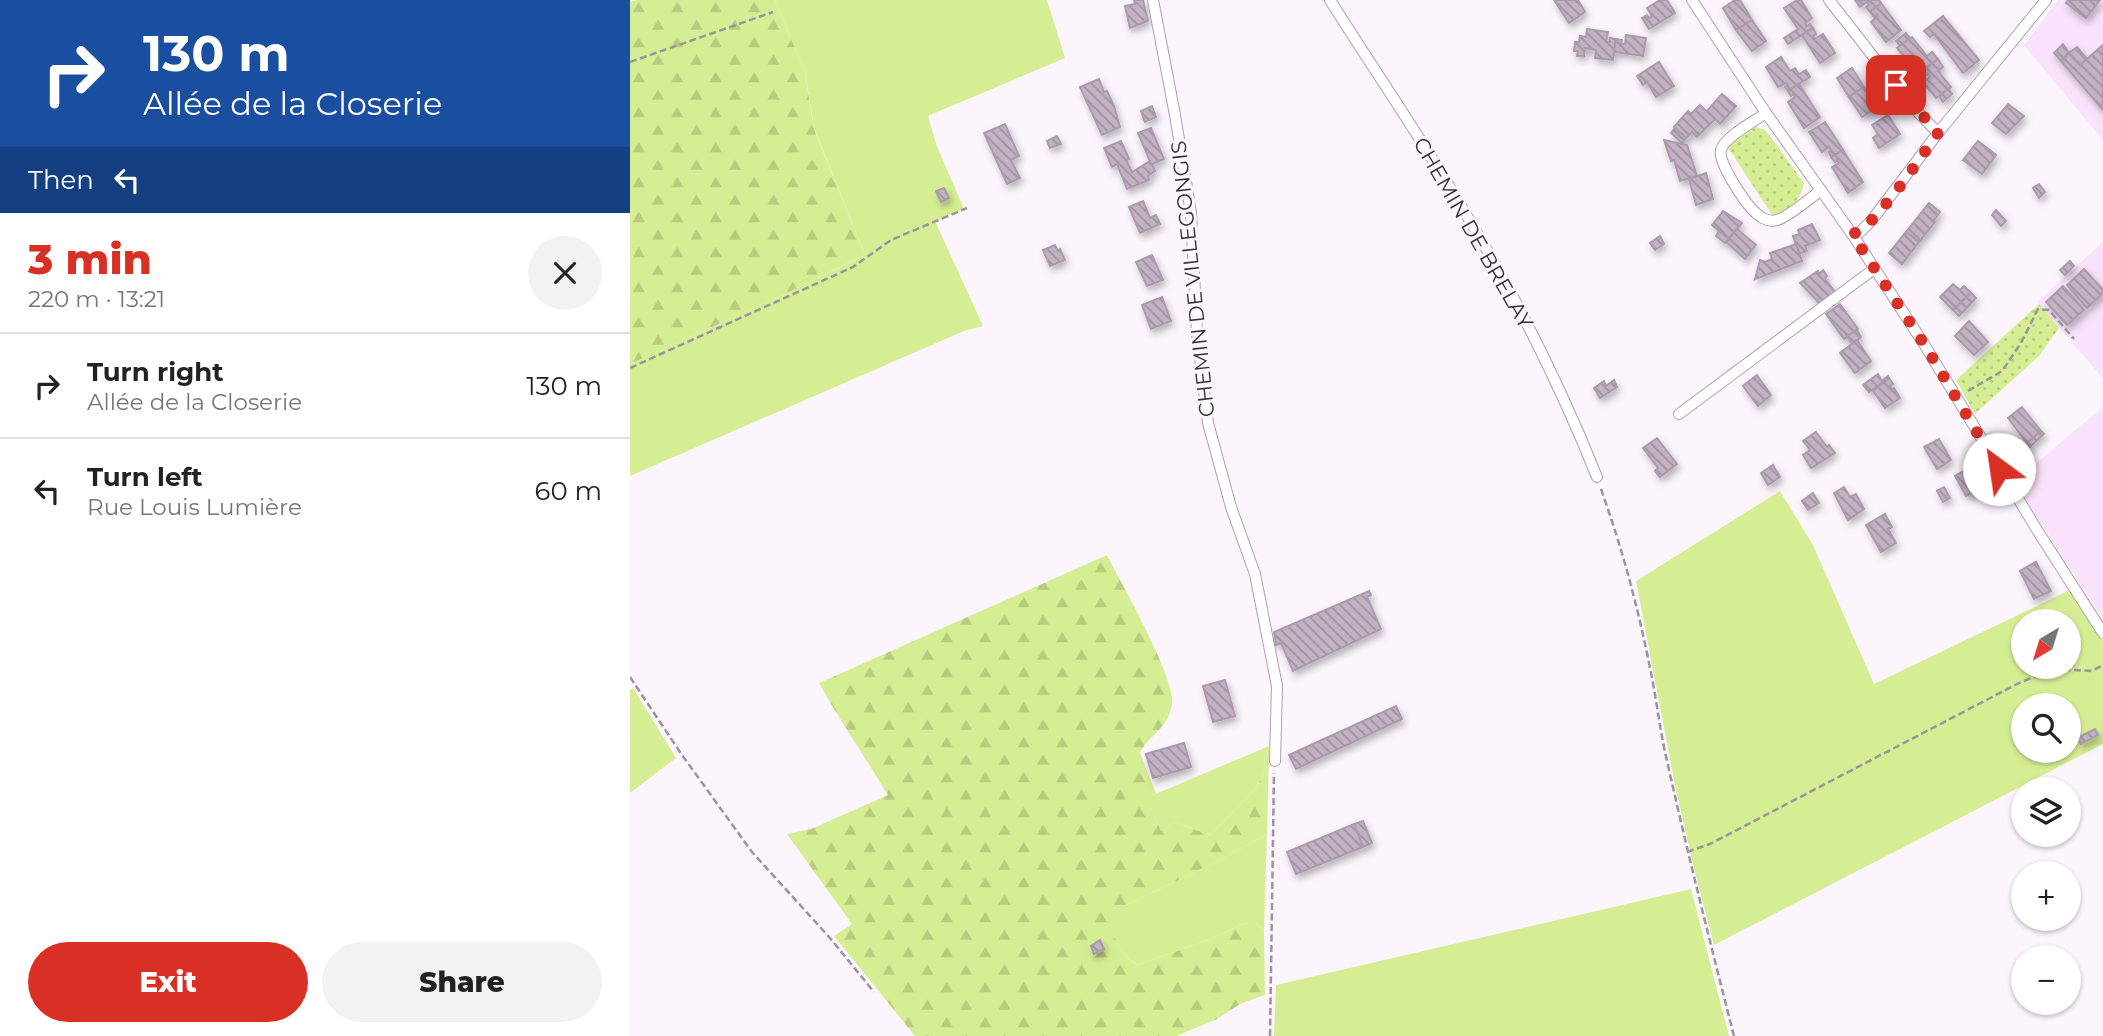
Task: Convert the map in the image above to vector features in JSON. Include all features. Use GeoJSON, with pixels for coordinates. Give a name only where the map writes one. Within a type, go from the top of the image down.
{"type":"FeatureCollection","features":[{"type":"Feature","properties":{"kind":"street","name":"CHEMIN DE VILLEGONGIS"},"geometry":{"type":"LineString","coordinates":[[1153,0],[1191,213],[1198,334],[1208,423],[1231,508],[1255,574],[1277,686],[1275,761]]}},
{"type":"Feature","properties":{"kind":"street","name":"CHEMIN DE BRELAY"},"geometry":{"type":"LineString","coordinates":[[1330,0],[1464,210],[1526,322],[1597,477]]}},
{"type":"Feature","properties":{"kind":"street"},"geometry":{"type":"LineString","coordinates":[[1692,0],[1924,344],[2103,633]]}},
{"type":"Feature","properties":{"kind":"street"},"geometry":{"type":"LineString","coordinates":[[1829,0],[1912,106],[1938,133]]}},
{"type":"Feature","properties":{"kind":"street"},"geometry":{"type":"LineString","coordinates":[[1852,234],[1858,233],[1872,220],[1938,133],[2046,0]]}},
{"type":"Feature","properties":{"kind":"street"},"geometry":{"type":"LineString","coordinates":[[1766,113],[1727,140],[1721,148],[1720,158],[1724,167],[1755,213],[1764,219],[1776,221],[1821,190]]}},
{"type":"Feature","properties":{"kind":"street"},"geometry":{"type":"LineString","coordinates":[[1679,414],[1874,269]]}},
{"type":"Feature","properties":{"kind":"path"},"geometry":{"type":"LineString","coordinates":[[630,62],[773,12]]}},
{"type":"Feature","properties":{"kind":"path"},"geometry":{"type":"LineString","coordinates":[[630,368],[853,267],[891,240],[967,208]]}},
{"type":"Feature","properties":{"kind":"path"},"geometry":{"type":"LineString","coordinates":[[1956,398],[2002,371],[2021,343],[2038,309],[2049,310],[2074,339]]}},
{"type":"Feature","properties":{"kind":"path"},"geometry":{"type":"LineString","coordinates":[[1597,477],[1620,543],[1638,613],[1687,852],[1734,1036]]}},
{"type":"Feature","properties":{"kind":"path"},"geometry":{"type":"LineString","coordinates":[[1687,852],[1735,832],[2019,683],[2053,669],[2092,671],[2103,665]]}},
{"type":"Feature","properties":{"kind":"path"},"geometry":{"type":"LineString","coordinates":[[630,677],[752,852],[830,938],[874,992]]}},
{"type":"Feature","properties":{"kind":"path"},"geometry":{"type":"LineString","coordinates":[[1270,1036],[1275,761]]}},
{"type":"Feature","properties":{"kind":"shaded area"},"geometry":{"type":"Polygon","coordinates":[[[2058,0],[2103,0],[2103,140],[2024,45],[2058,0]]]}},
{"type":"Feature","properties":{"kind":"shaded area"},"geometry":{"type":"Polygon","coordinates":[[[2103,242],[2103,378],[2037,302],[2103,242]]]}},
{"type":"Feature","properties":{"kind":"shaded area"},"geometry":{"type":"Polygon","coordinates":[[[2103,407],[2103,611],[2100,614],[2014,482],[2103,407]]]}},
{"type":"Feature","properties":{"kind":"green space"},"geometry":{"type":"Polygon","coordinates":[[[775,0],[1047,0],[1065,58],[928,116],[936,144],[964,209],[935,221],[983,326],[964,331],[630,476],[630,364],[865,255],[814,128],[805,72],[775,0]]]}},
{"type":"Feature","properties":{"kind":"green space"},"geometry":{"type":"Polygon","coordinates":[[[775,0],[805,72],[814,129],[865,255],[630,364],[630,2],[775,0]]]}},
{"type":"Feature","properties":{"kind":"green space"},"geometry":{"type":"Polygon","coordinates":[[[1756,127],[1765,130],[1804,183],[1798,199],[1776,217],[1772,215],[1727,146],[1756,127]]]}},
{"type":"Feature","properties":{"kind":"green space"},"geometry":{"type":"Polygon","coordinates":[[[2039,304],[2059,328],[2039,356],[1975,414],[1956,380],[2039,304]]]}},
{"type":"Feature","properties":{"kind":"green space"},"geometry":{"type":"Polygon","coordinates":[[[1780,491],[1813,545],[1874,684],[2011,618],[2011,679],[2081,679],[2081,609],[2030,609],[2072,589],[2103,641],[2103,744],[2081,755],[2081,693],[2011,693],[2011,763],[2066,763],[2039,777],[2011,777],[2011,792],[1714,945],[1675,785],[1636,581],[1780,491]]]}},
{"type":"Feature","properties":{"kind":"green space"},"geometry":{"type":"Polygon","coordinates":[[[1107,555],[1157,653],[1171,691],[1172,704],[1167,720],[1140,753],[1156,793],[1147,799],[1161,831],[1174,822],[1210,835],[1257,787],[1264,771],[1265,754],[1269,755],[1267,834],[1120,908],[1109,920],[1113,934],[1118,946],[1137,965],[1254,922],[1264,930],[1265,995],[1242,1003],[1215,1020],[1176,1036],[915,1036],[834,936],[852,924],[787,834],[811,829],[888,795],[819,683],[1107,555]]]}},
{"type":"Feature","properties":{"kind":"green space"},"geometry":{"type":"Polygon","coordinates":[[[633,688],[676,758],[630,793],[630,690],[633,688]]]}},
{"type":"Feature","properties":{"kind":"green space"},"geometry":{"type":"Polygon","coordinates":[[[1269,746],[1269,755],[1265,754],[1264,771],[1257,787],[1210,835],[1174,822],[1161,831],[1146,798],[1269,746]]]}},
{"type":"Feature","properties":{"kind":"green space"},"geometry":{"type":"Polygon","coordinates":[[[1267,834],[1264,930],[1254,922],[1243,924],[1211,939],[1137,965],[1126,956],[1115,940],[1108,920],[1120,908],[1267,834]]]}},
{"type":"Feature","properties":{"kind":"green space"},"geometry":{"type":"Polygon","coordinates":[[[1691,889],[1729,1036],[1274,1036],[1276,985],[1691,889]]]}},
{"type":"Feature","properties":{"kind":"building"},"geometry":{"type":"Polygon","coordinates":[[[1134,0],[1143,0],[1148,21],[1130,28],[1125,6],[1135,4],[1134,0]]]}},
{"type":"Feature","properties":{"kind":"building"},"geometry":{"type":"Polygon","coordinates":[[[1554,0],[1578,0],[1585,12],[1569,23],[1554,0]]]}},
{"type":"Feature","properties":{"kind":"building"},"geometry":{"type":"Polygon","coordinates":[[[1660,0],[1667,0],[1675,13],[1649,29],[1642,18],[1652,16],[1647,8],[1660,0]]]}},
{"type":"Feature","properties":{"kind":"building"},"geometry":{"type":"Polygon","coordinates":[[[1735,0],[1740,0],[1752,20],[1736,30],[1723,8],[1735,0]]]}},
{"type":"Feature","properties":{"kind":"building"},"geometry":{"type":"Polygon","coordinates":[[[1801,0],[1812,18],[1805,23],[1813,28],[1788,44],[1784,38],[1798,29],[1784,8],[1801,0]]]}},
{"type":"Feature","properties":{"kind":"building"},"geometry":{"type":"Polygon","coordinates":[[[1855,0],[1879,0],[1881,3],[1870,12],[1866,7],[1869,5],[1867,2],[1860,7],[1855,0]]]}},
{"type":"Feature","properties":{"kind":"building"},"geometry":{"type":"Polygon","coordinates":[[[2068,0],[2100,0],[2086,18],[2066,3],[2068,0]]]}},
{"type":"Feature","properties":{"kind":"building"},"geometry":{"type":"Polygon","coordinates":[[[1881,3],[1901,30],[1886,42],[1871,22],[1878,16],[1877,14],[1874,17],[1870,12],[1881,3]]]}},
{"type":"Feature","properties":{"kind":"building"},"geometry":{"type":"Polygon","coordinates":[[[1943,16],[1979,60],[1963,73],[1934,34],[1930,37],[1924,31],[1943,16]]]}},
{"type":"Feature","properties":{"kind":"building"},"geometry":{"type":"Polygon","coordinates":[[[1752,20],[1766,41],[1752,51],[1736,30],[1752,20]]]}},
{"type":"Feature","properties":{"kind":"building"},"geometry":{"type":"Polygon","coordinates":[[[1813,28],[1815,39],[1823,34],[1835,53],[1820,63],[1802,35],[1813,28]]]}},
{"type":"Feature","properties":{"kind":"building"},"geometry":{"type":"Polygon","coordinates":[[[1587,29],[1608,32],[1606,42],[1610,42],[1610,38],[1616,39],[1613,60],[1595,58],[1596,50],[1585,48],[1584,56],[1577,56],[1578,51],[1574,51],[1575,42],[1579,42],[1580,36],[1586,37],[1587,29]]]}},
{"type":"Feature","properties":{"kind":"building"},"geometry":{"type":"Polygon","coordinates":[[[1906,33],[1910,38],[1900,46],[1896,41],[1906,33]]]}},
{"type":"Feature","properties":{"kind":"building"},"geometry":{"type":"Polygon","coordinates":[[[1626,35],[1646,38],[1643,56],[1614,52],[1616,39],[1625,44],[1626,35]]]}},
{"type":"Feature","properties":{"kind":"building"},"geometry":{"type":"Polygon","coordinates":[[[1912,37],[1927,56],[1932,52],[1938,59],[1922,71],[1918,66],[1921,64],[1919,62],[1912,67],[1897,48],[1912,37]]]}},
{"type":"Feature","properties":{"kind":"building"},"geometry":{"type":"Polygon","coordinates":[[[2063,44],[2069,53],[2061,61],[2054,53],[2063,44]]]}},
{"type":"Feature","properties":{"kind":"building"},"geometry":{"type":"Polygon","coordinates":[[[2103,45],[2103,110],[2061,61],[2069,53],[2080,65],[2103,45]]]}},
{"type":"Feature","properties":{"kind":"building"},"geometry":{"type":"Polygon","coordinates":[[[2077,47],[2087,59],[2080,65],[2069,53],[2077,47]]]}},
{"type":"Feature","properties":{"kind":"building"},"geometry":{"type":"Polygon","coordinates":[[[1781,57],[1790,71],[1795,68],[1799,74],[1806,70],[1810,77],[1788,91],[1786,83],[1778,87],[1766,67],[1781,57]]]}},
{"type":"Feature","properties":{"kind":"building"},"geometry":{"type":"Polygon","coordinates":[[[1938,59],[1943,67],[1938,71],[1951,87],[1936,98],[1923,82],[1930,77],[1922,71],[1938,59]]]}},
{"type":"Feature","properties":{"kind":"building"},"geometry":{"type":"Polygon","coordinates":[[[1659,62],[1674,86],[1656,97],[1647,82],[1643,85],[1637,76],[1659,62]]]}},
{"type":"Feature","properties":{"kind":"building"},"geometry":{"type":"Polygon","coordinates":[[[1852,68],[1864,87],[1849,97],[1837,78],[1852,68]]]}},
{"type":"Feature","properties":{"kind":"building"},"geometry":{"type":"Polygon","coordinates":[[[1099,79],[1114,106],[1120,127],[1102,135],[1080,87],[1099,79]]]}},
{"type":"Feature","properties":{"kind":"building"},"geometry":{"type":"Polygon","coordinates":[[[1799,84],[1820,117],[1804,128],[1788,102],[1795,97],[1788,91],[1799,84]]]}},
{"type":"Feature","properties":{"kind":"building"},"geometry":{"type":"Polygon","coordinates":[[[1864,87],[1877,107],[1862,117],[1849,97],[1864,87]]]}},
{"type":"Feature","properties":{"kind":"building"},"geometry":{"type":"Polygon","coordinates":[[[1948,89],[1952,94],[1943,102],[1939,96],[1948,89]]]}},
{"type":"Feature","properties":{"kind":"building"},"geometry":{"type":"Polygon","coordinates":[[[1722,94],[1736,106],[1720,124],[1707,111],[1722,94]]]}},
{"type":"Feature","properties":{"kind":"building"},"geometry":{"type":"Polygon","coordinates":[[[2008,104],[2024,116],[2006,134],[1992,123],[2008,104]]]}},
{"type":"Feature","properties":{"kind":"building"},"geometry":{"type":"Polygon","coordinates":[[[1700,105],[1715,119],[1697,137],[1692,132],[1686,138],[1674,127],[1688,111],[1691,114],[1700,105]]]}},
{"type":"Feature","properties":{"kind":"building"},"geometry":{"type":"Polygon","coordinates":[[[1152,106],[1156,117],[1145,122],[1141,111],[1152,106]]]}},
{"type":"Feature","properties":{"kind":"building"},"geometry":{"type":"Polygon","coordinates":[[[1888,115],[1900,134],[1879,148],[1873,138],[1878,134],[1872,125],[1888,115]]]}},
{"type":"Feature","properties":{"kind":"building"},"geometry":{"type":"Polygon","coordinates":[[[1825,122],[1843,150],[1831,157],[1829,147],[1822,152],[1809,132],[1825,122]]]}},
{"type":"Feature","properties":{"kind":"building"},"geometry":{"type":"Polygon","coordinates":[[[1005,124],[1019,156],[1011,160],[1020,178],[1007,184],[984,133],[1005,124]]]}},
{"type":"Feature","properties":{"kind":"building"},"geometry":{"type":"Polygon","coordinates":[[[1151,128],[1164,159],[1152,164],[1155,171],[1148,176],[1149,180],[1127,189],[1117,164],[1112,167],[1104,148],[1121,141],[1132,172],[1150,161],[1138,133],[1151,128]]]}},
{"type":"Feature","properties":{"kind":"building"},"geometry":{"type":"Polygon","coordinates":[[[1675,128],[1686,138],[1682,143],[1671,133],[1675,128]]]}},
{"type":"Feature","properties":{"kind":"building"},"geometry":{"type":"Polygon","coordinates":[[[1057,136],[1061,144],[1050,148],[1047,141],[1057,136]]]}},
{"type":"Feature","properties":{"kind":"building"},"geometry":{"type":"Polygon","coordinates":[[[1664,140],[1687,145],[1697,176],[1680,181],[1664,140]]]}},
{"type":"Feature","properties":{"kind":"building"},"geometry":{"type":"Polygon","coordinates":[[[1978,141],[1996,155],[1982,174],[1963,160],[1978,141]]]}},
{"type":"Feature","properties":{"kind":"building"},"geometry":{"type":"Polygon","coordinates":[[[1843,150],[1863,182],[1848,193],[1832,167],[1839,163],[1831,157],[1843,150]]]}},
{"type":"Feature","properties":{"kind":"building"},"geometry":{"type":"Polygon","coordinates":[[[1706,173],[1713,199],[1696,205],[1689,179],[1706,173]]]}},
{"type":"Feature","properties":{"kind":"building"},"geometry":{"type":"Polygon","coordinates":[[[2039,184],[2045,192],[2039,198],[2033,188],[2039,184]]]}},
{"type":"Feature","properties":{"kind":"building"},"geometry":{"type":"Polygon","coordinates":[[[944,188],[949,198],[941,202],[936,191],[944,188]]]}},
{"type":"Feature","properties":{"kind":"building"},"geometry":{"type":"Polygon","coordinates":[[[1143,201],[1150,218],[1156,215],[1160,224],[1140,233],[1129,207],[1143,201]]]}},
{"type":"Feature","properties":{"kind":"building"},"geometry":{"type":"Polygon","coordinates":[[[1929,203],[1940,212],[1919,242],[1906,232],[1929,203]]]}},
{"type":"Feature","properties":{"kind":"building"},"geometry":{"type":"Polygon","coordinates":[[[1996,210],[2006,221],[2001,226],[1992,215],[1996,210]]]}},
{"type":"Feature","properties":{"kind":"building"},"geometry":{"type":"Polygon","coordinates":[[[1723,211],[1742,223],[1729,239],[1712,225],[1723,211]]]}},
{"type":"Feature","properties":{"kind":"building"},"geometry":{"type":"Polygon","coordinates":[[[1812,224],[1820,240],[1805,246],[1807,251],[1799,254],[1793,236],[1800,234],[1798,230],[1812,224]]]}},
{"type":"Feature","properties":{"kind":"building"},"geometry":{"type":"Polygon","coordinates":[[[1737,229],[1756,245],[1745,259],[1726,242],[1737,229]]]}},
{"type":"Feature","properties":{"kind":"building"},"geometry":{"type":"Polygon","coordinates":[[[1719,231],[1729,239],[1725,243],[1716,236],[1719,231]]]}},
{"type":"Feature","properties":{"kind":"building"},"geometry":{"type":"Polygon","coordinates":[[[1906,232],[1919,242],[1902,264],[1889,253],[1906,232]]]}},
{"type":"Feature","properties":{"kind":"building"},"geometry":{"type":"Polygon","coordinates":[[[1660,236],[1664,244],[1655,250],[1650,243],[1660,236]]]}},
{"type":"Feature","properties":{"kind":"building"},"geometry":{"type":"Polygon","coordinates":[[[1796,244],[1802,261],[1755,279],[1760,260],[1765,262],[1772,259],[1770,253],[1796,244]]]}},
{"type":"Feature","properties":{"kind":"building"},"geometry":{"type":"Polygon","coordinates":[[[1055,245],[1065,260],[1050,266],[1043,250],[1055,245]]]}},
{"type":"Feature","properties":{"kind":"building"},"geometry":{"type":"Polygon","coordinates":[[[1152,255],[1163,280],[1147,286],[1136,262],[1152,255]]]}},
{"type":"Feature","properties":{"kind":"building"},"geometry":{"type":"Polygon","coordinates":[[[2070,261],[2074,266],[2065,275],[2060,270],[2070,261]]]}},
{"type":"Feature","properties":{"kind":"building"},"geometry":{"type":"Polygon","coordinates":[[[2084,269],[2103,290],[2087,308],[2067,285],[2084,269]]]}},
{"type":"Feature","properties":{"kind":"building"},"geometry":{"type":"Polygon","coordinates":[[[1823,270],[1827,276],[1825,279],[1836,293],[1820,304],[1800,283],[1823,270]]]}},
{"type":"Feature","properties":{"kind":"building"},"geometry":{"type":"Polygon","coordinates":[[[1953,284],[1960,290],[1964,286],[1971,293],[1953,310],[1940,297],[1953,284]]]}},
{"type":"Feature","properties":{"kind":"building"},"geometry":{"type":"Polygon","coordinates":[[[2063,286],[2084,310],[2067,325],[2046,302],[2063,286]]]}},
{"type":"Feature","properties":{"kind":"building"},"geometry":{"type":"Polygon","coordinates":[[[1971,293],[1976,298],[1959,316],[1953,310],[1971,293]]]}},
{"type":"Feature","properties":{"kind":"building"},"geometry":{"type":"Polygon","coordinates":[[[1162,297],[1171,321],[1151,329],[1142,305],[1162,297]]]}},
{"type":"Feature","properties":{"kind":"building"},"geometry":{"type":"Polygon","coordinates":[[[1840,304],[1858,329],[1844,339],[1826,314],[1840,304]]]}},
{"type":"Feature","properties":{"kind":"building"},"geometry":{"type":"Polygon","coordinates":[[[1969,321],[1988,342],[1974,355],[1955,336],[1969,321]]]}},
{"type":"Feature","properties":{"kind":"building"},"geometry":{"type":"Polygon","coordinates":[[[1857,330],[1861,337],[1852,344],[1847,336],[1857,330]]]}},
{"type":"Feature","properties":{"kind":"building"},"geometry":{"type":"Polygon","coordinates":[[[1857,340],[1871,361],[1855,373],[1840,353],[1857,340]]]}},
{"type":"Feature","properties":{"kind":"building"},"geometry":{"type":"Polygon","coordinates":[[[1878,374],[1882,381],[1888,376],[1889,378],[1869,392],[1863,385],[1878,374]]]}},
{"type":"Feature","properties":{"kind":"building"},"geometry":{"type":"Polygon","coordinates":[[[1757,375],[1771,395],[1758,406],[1743,386],[1757,375]]]}},
{"type":"Feature","properties":{"kind":"building"},"geometry":{"type":"Polygon","coordinates":[[[1889,378],[1893,384],[1890,386],[1892,390],[1894,388],[1900,398],[1885,408],[1873,391],[1889,378]]]}},
{"type":"Feature","properties":{"kind":"building"},"geometry":{"type":"Polygon","coordinates":[[[1614,380],[1617,387],[1600,398],[1594,388],[1604,381],[1606,386],[1614,380]]]}},
{"type":"Feature","properties":{"kind":"building"},"geometry":{"type":"Polygon","coordinates":[[[2022,407],[2041,431],[2027,443],[2008,418],[2022,407]]]}},
{"type":"Feature","properties":{"kind":"building"},"geometry":{"type":"Polygon","coordinates":[[[2041,431],[2044,434],[2030,447],[2027,443],[2041,431]]]}},
{"type":"Feature","properties":{"kind":"building"},"geometry":{"type":"Polygon","coordinates":[[[1816,432],[1835,453],[1811,468],[1803,455],[1810,450],[1803,441],[1816,432]]]}},
{"type":"Feature","properties":{"kind":"building"},"geometry":{"type":"Polygon","coordinates":[[[1657,438],[1677,464],[1660,477],[1655,471],[1658,468],[1643,448],[1657,438]]]}},
{"type":"Feature","properties":{"kind":"building"},"geometry":{"type":"Polygon","coordinates":[[[1939,439],[1951,460],[1937,469],[1924,447],[1939,439]]]}},
{"type":"Feature","properties":{"kind":"building"},"geometry":{"type":"Polygon","coordinates":[[[1773,465],[1780,477],[1768,485],[1761,473],[1773,465]]]}},
{"type":"Feature","properties":{"kind":"building"},"geometry":{"type":"Polygon","coordinates":[[[1971,467],[1982,488],[1966,496],[1955,476],[1971,467]]]}},
{"type":"Feature","properties":{"kind":"building"},"geometry":{"type":"Polygon","coordinates":[[[1844,487],[1850,497],[1856,494],[1864,509],[1848,520],[1834,493],[1844,487]]]}},
{"type":"Feature","properties":{"kind":"building"},"geometry":{"type":"Polygon","coordinates":[[[1944,487],[1950,498],[1943,502],[1937,491],[1944,487]]]}},
{"type":"Feature","properties":{"kind":"building"},"geometry":{"type":"Polygon","coordinates":[[[1813,493],[1819,503],[1808,510],[1802,501],[1813,493]]]}},
{"type":"Feature","properties":{"kind":"building"},"geometry":{"type":"Polygon","coordinates":[[[1885,514],[1892,527],[1888,529],[1896,543],[1881,552],[1866,525],[1885,514]]]}},
{"type":"Feature","properties":{"kind":"building"},"geometry":{"type":"Polygon","coordinates":[[[2036,562],[2051,591],[2034,599],[2020,571],[2036,562]]]}},
{"type":"Feature","properties":{"kind":"building"},"geometry":{"type":"Polygon","coordinates":[[[1369,591],[1371,595],[1367,597],[1381,629],[1293,671],[1281,643],[1276,645],[1274,632],[1369,591]]]}},
{"type":"Feature","properties":{"kind":"building"},"geometry":{"type":"Polygon","coordinates":[[[1225,680],[1235,716],[1213,722],[1203,686],[1225,680]]]}},
{"type":"Feature","properties":{"kind":"building"},"geometry":{"type":"Polygon","coordinates":[[[1396,706],[1402,719],[1296,769],[1289,755],[1396,706]]]}},
{"type":"Feature","properties":{"kind":"building"},"geometry":{"type":"Polygon","coordinates":[[[2095,729],[2098,735],[2081,744],[2081,736],[2095,729]]]}},
{"type":"Feature","properties":{"kind":"building"},"geometry":{"type":"Polygon","coordinates":[[[1184,743],[1191,767],[1153,778],[1146,754],[1184,743]]]}},
{"type":"Feature","properties":{"kind":"building"},"geometry":{"type":"Polygon","coordinates":[[[1363,821],[1372,843],[1363,847],[1354,824],[1363,821]]]}},
{"type":"Feature","properties":{"kind":"building"},"geometry":{"type":"Polygon","coordinates":[[[1354,824],[1363,847],[1296,874],[1287,852],[1354,824]]]}},
{"type":"Feature","properties":{"kind":"building"},"geometry":{"type":"Polygon","coordinates":[[[1100,940],[1104,949],[1094,954],[1091,946],[1100,940]]]}},
{"type":"Feature","properties":{"kind":"route"},"geometry":{"type":"LineString","coordinates":[[1896,85],[1938,133],[1872,220],[1858,233],[1852,234],[1924,344],[1999,469]]}}]}
